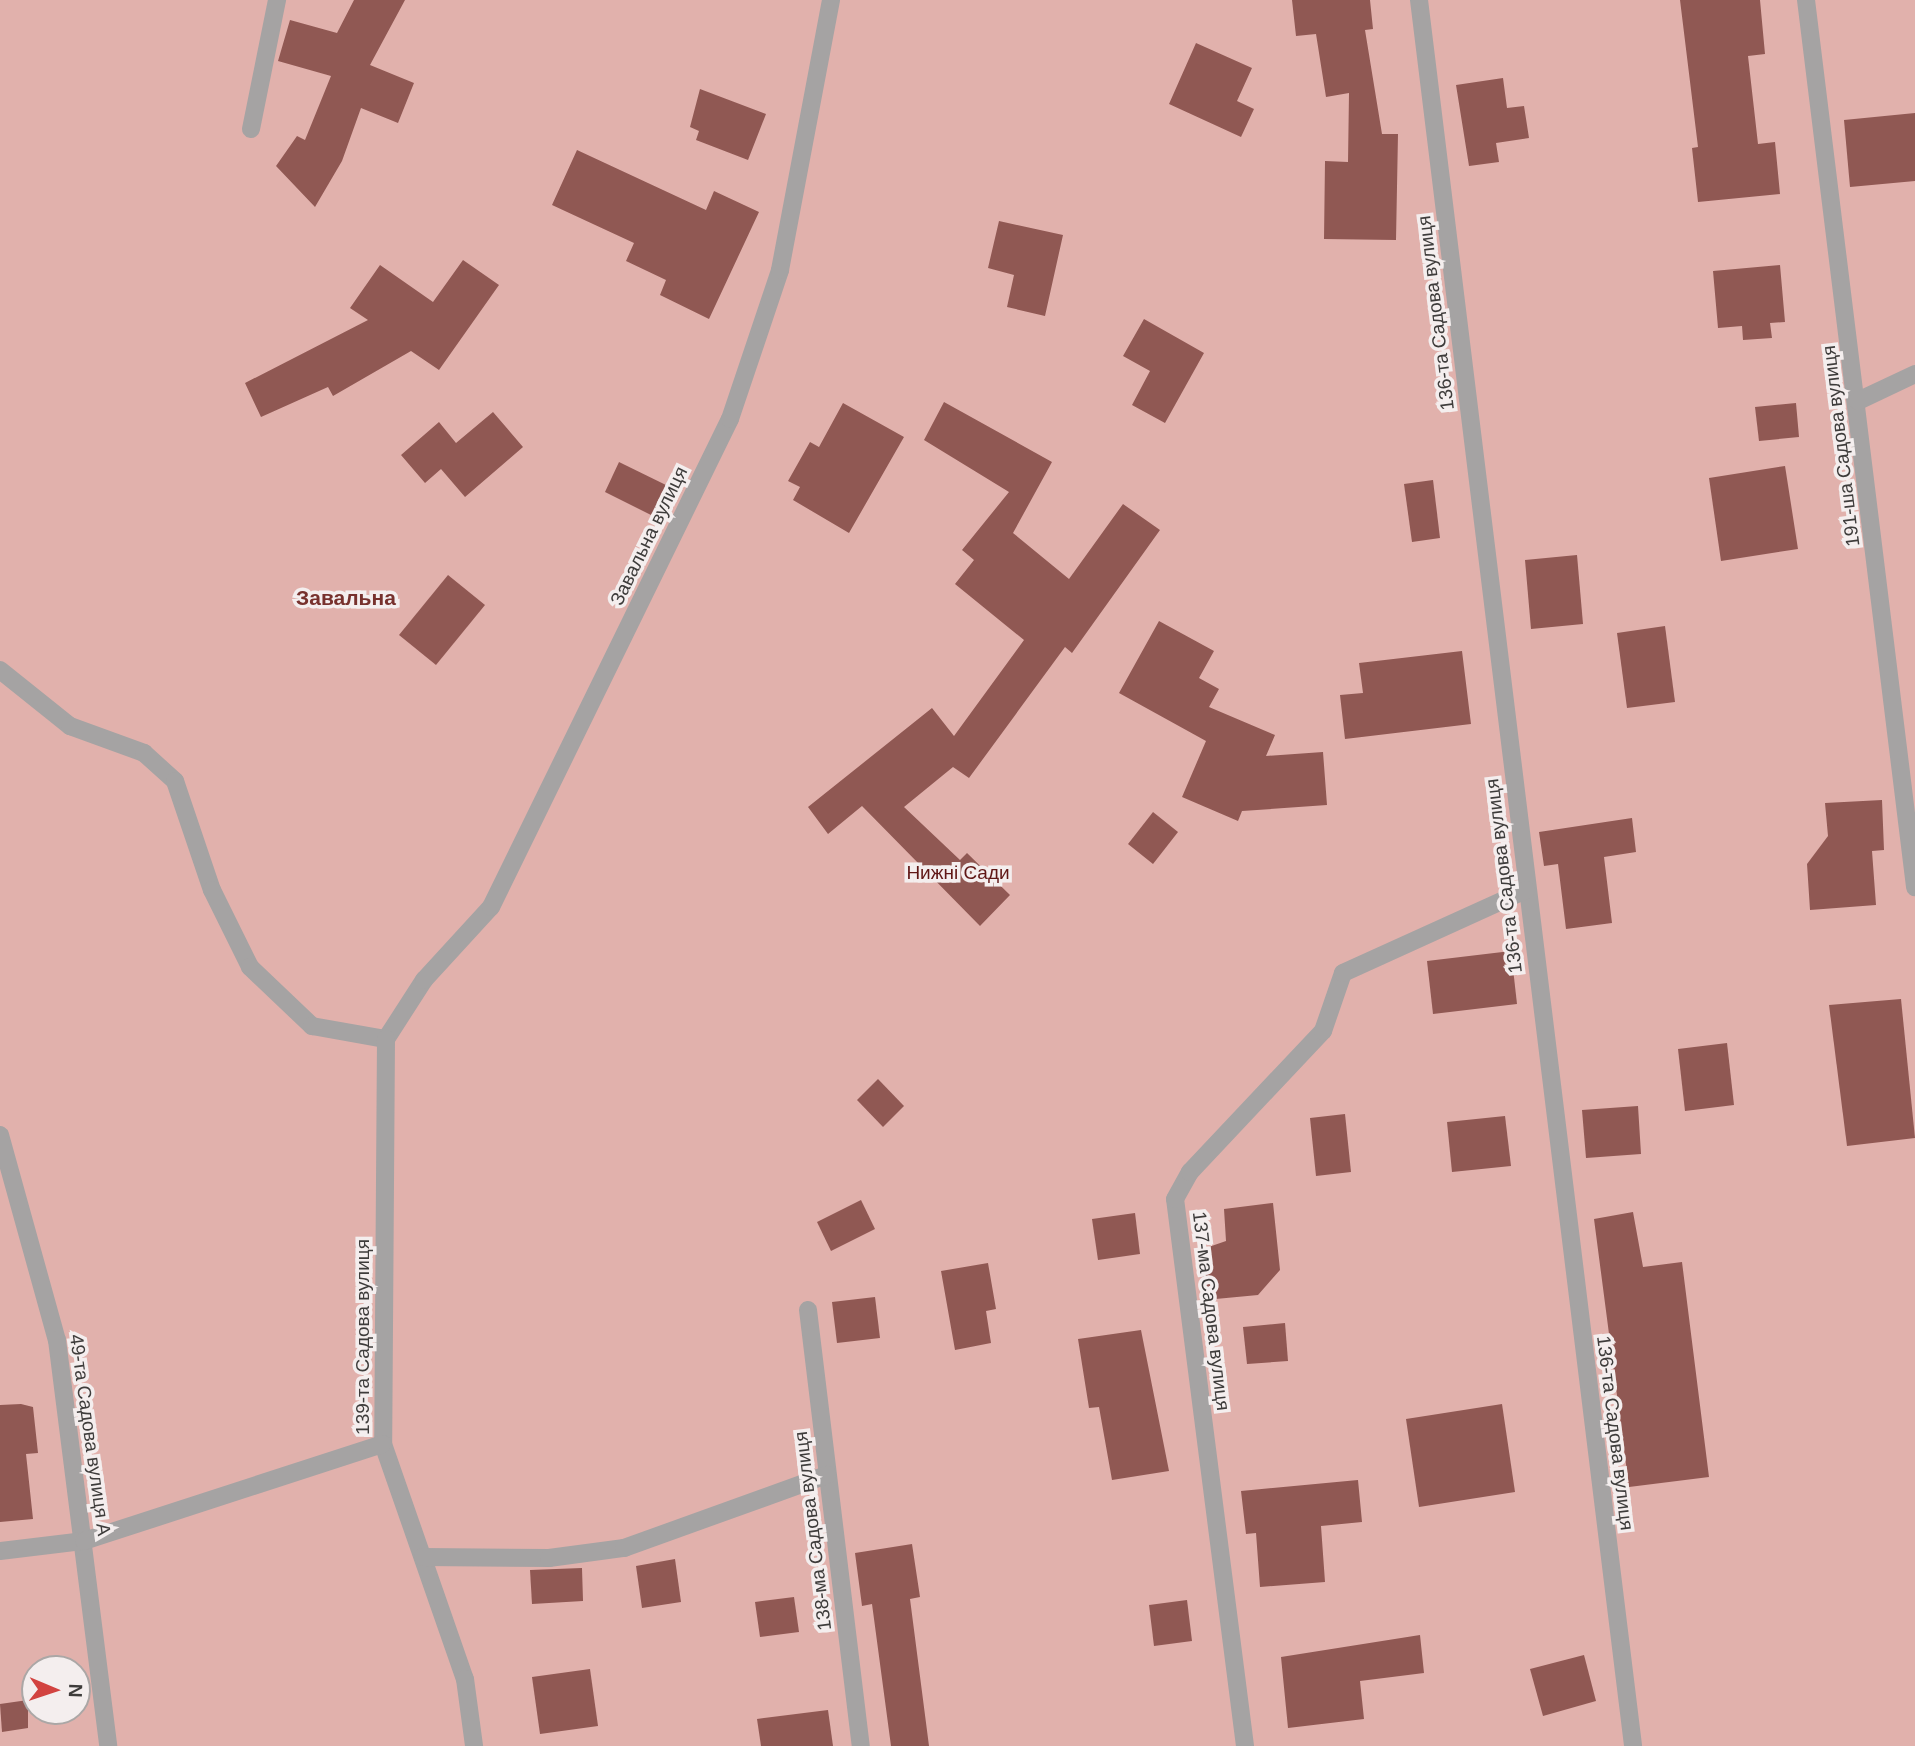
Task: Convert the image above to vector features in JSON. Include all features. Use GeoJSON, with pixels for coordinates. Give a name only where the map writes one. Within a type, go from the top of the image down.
{"type":"FeatureCollection","features":[{"type":"Feature","properties":{"kind":"street"},"geometry":{"type":"LineString","coordinates":[[251,129],[277,0]]}},
{"type":"Feature","properties":{"kind":"street","name":"Завальна вулиця"},"geometry":{"type":"LineString","coordinates":[[386,1039],[424,980],[491,907],[730,419],[780,270],[831,0]]}},
{"type":"Feature","properties":{"kind":"street","name":"136-та Садова вулиця"},"geometry":{"type":"LineString","coordinates":[[1419,0],[1633,1746]]}},
{"type":"Feature","properties":{"kind":"street","name":"191-ша Садова вулиця"},"geometry":{"type":"LineString","coordinates":[[1806,0],[1858,401],[1915,887]]}},
{"type":"Feature","properties":{"kind":"street"},"geometry":{"type":"LineString","coordinates":[[1858,401],[1915,374]]}},
{"type":"Feature","properties":{"kind":"street"},"geometry":{"type":"LineString","coordinates":[[0,670],[70,726],[144,753],[175,781],[212,890],[250,967],[313,1026],[386,1039]]}},
{"type":"Feature","properties":{"kind":"street","name":"137-ма Садова вулиця"},"geometry":{"type":"LineString","coordinates":[[1245,1746],[1175,1199],[1190,1172],[1323,1031],[1343,973],[1527,890]]}},
{"type":"Feature","properties":{"kind":"street","name":"139-та Садова вулиця"},"geometry":{"type":"LineString","coordinates":[[386,1039],[383,1444],[466,1679],[474,1746]]}},
{"type":"Feature","properties":{"kind":"street","name":"49-та Садова вулиця А"},"geometry":{"type":"LineString","coordinates":[[0,1135],[57,1340],[108,1746]]}},
{"type":"Feature","properties":{"kind":"street","name":"138-ма Садова вулиця"},"geometry":{"type":"LineString","coordinates":[[808,1310],[861,1746]]}},
{"type":"Feature","properties":{"kind":"street"},"geometry":{"type":"LineString","coordinates":[[0,1551],[84,1541],[383,1444]]}},
{"type":"Feature","properties":{"kind":"street"},"geometry":{"type":"LineString","coordinates":[[424,1557],[548,1558],[624,1548],[827,1475]]}},
{"type":"Feature","properties":{"kind":"green space","name":"Нижні Сади"},"geometry":{"type":"Polygon","coordinates":[[[0,0],[1915,0],[1915,1746],[0,1746],[0,0]]]}},
{"type":"Feature","properties":{"kind":"building"},"geometry":{"type":"Polygon","coordinates":[[[354,0],[405,0],[370,65],[414,83],[398,123],[361,108],[342,161],[315,207],[276,166],[297,136],[305,140],[331,76],[278,61],[290,20],[337,33],[354,0]]]}},
{"type":"Feature","properties":{"kind":"building"},"geometry":{"type":"Polygon","coordinates":[[[1292,0],[1370,0],[1373,29],[1365,30],[1382,134],[1398,134],[1396,240],[1324,239],[1325,161],[1348,162],[1349,93],[1326,97],[1316,34],[1296,36],[1292,0]]]}},
{"type":"Feature","properties":{"kind":"building"},"geometry":{"type":"Polygon","coordinates":[[[1680,0],[1760,0],[1765,54],[1748,56],[1758,144],[1775,142],[1780,194],[1698,202],[1692,148],[1698,147],[1680,0]]]}},
{"type":"Feature","properties":{"kind":"building"},"geometry":{"type":"Polygon","coordinates":[[[1196,43],[1252,68],[1237,101],[1254,109],[1241,137],[1169,104],[1196,43]]]}},
{"type":"Feature","properties":{"kind":"building"},"geometry":{"type":"Polygon","coordinates":[[[1503,78],[1507,108],[1524,106],[1529,138],[1496,143],[1499,162],[1469,166],[1456,85],[1503,78]]]}},
{"type":"Feature","properties":{"kind":"building"},"geometry":{"type":"Polygon","coordinates":[[[700,89],[766,114],[748,160],[696,140],[699,131],[690,127],[700,89]]]}},
{"type":"Feature","properties":{"kind":"building"},"geometry":{"type":"Polygon","coordinates":[[[1915,113],[1915,181],[1850,187],[1844,120],[1915,113]]]}},
{"type":"Feature","properties":{"kind":"building"},"geometry":{"type":"Polygon","coordinates":[[[577,150],[706,210],[714,191],[759,212],[709,319],[660,295],[666,280],[626,261],[634,243],[552,205],[577,150]]]}},
{"type":"Feature","properties":{"kind":"building"},"geometry":{"type":"Polygon","coordinates":[[[999,221],[1063,235],[1045,316],[1007,307],[1014,275],[988,268],[999,221]]]}},
{"type":"Feature","properties":{"kind":"building"},"geometry":{"type":"Polygon","coordinates":[[[463,260],[499,285],[439,370],[411,351],[333,396],[328,387],[261,417],[245,383],[368,320],[350,308],[380,265],[433,302],[463,260]]]}},
{"type":"Feature","properties":{"kind":"building"},"geometry":{"type":"Polygon","coordinates":[[[1780,265],[1785,322],[1770,323],[1772,338],[1743,340],[1742,326],[1718,328],[1713,271],[1780,265]]]}},
{"type":"Feature","properties":{"kind":"building"},"geometry":{"type":"Polygon","coordinates":[[[1144,319],[1204,353],[1165,423],[1132,405],[1150,371],[1123,356],[1144,319]]]}},
{"type":"Feature","properties":{"kind":"building"},"geometry":{"type":"Polygon","coordinates":[[[944,402],[1052,462],[1013,533],[1069,579],[1123,504],[1160,530],[1072,653],[1065,647],[969,778],[953,767],[904,807],[960,860],[967,853],[1010,895],[980,926],[862,806],[828,834],[808,807],[932,708],[954,736],[1024,640],[955,584],[974,560],[962,550],[1009,492],[924,440],[944,402]]]}},
{"type":"Feature","properties":{"kind":"building"},"geometry":{"type":"Polygon","coordinates":[[[843,403],[904,437],[849,533],[793,500],[800,487],[788,481],[810,442],[819,447],[843,403]]]}},
{"type":"Feature","properties":{"kind":"building"},"geometry":{"type":"Polygon","coordinates":[[[1796,403],[1799,437],[1759,441],[1755,407],[1796,403]]]}},
{"type":"Feature","properties":{"kind":"building"},"geometry":{"type":"Polygon","coordinates":[[[493,412],[523,447],[465,497],[441,469],[425,483],[401,455],[439,422],[456,443],[493,412]]]}},
{"type":"Feature","properties":{"kind":"building"},"geometry":{"type":"Polygon","coordinates":[[[619,462],[668,486],[653,516],[605,492],[619,462]]]}},
{"type":"Feature","properties":{"kind":"building"},"geometry":{"type":"Polygon","coordinates":[[[1785,466],[1798,549],[1721,561],[1709,478],[1785,466]]]}},
{"type":"Feature","properties":{"kind":"building"},"geometry":{"type":"Polygon","coordinates":[[[1433,480],[1440,538],[1412,542],[1404,484],[1433,480]]]}},
{"type":"Feature","properties":{"kind":"building"},"geometry":{"type":"Polygon","coordinates":[[[1577,555],[1583,624],[1531,629],[1525,560],[1577,555]]]}},
{"type":"Feature","properties":{"kind":"building"},"geometry":{"type":"Polygon","coordinates":[[[448,575],[485,605],[436,665],[399,635],[448,575]]]}},
{"type":"Feature","properties":{"kind":"building"},"geometry":{"type":"Polygon","coordinates":[[[1159,621],[1214,651],[1199,678],[1219,689],[1209,707],[1275,735],[1266,756],[1323,752],[1327,805],[1242,811],[1238,821],[1182,797],[1206,741],[1119,693],[1159,621]]]}},
{"type":"Feature","properties":{"kind":"building"},"geometry":{"type":"Polygon","coordinates":[[[1665,626],[1675,702],[1627,708],[1617,633],[1665,626]]]}},
{"type":"Feature","properties":{"kind":"building"},"geometry":{"type":"Polygon","coordinates":[[[1462,651],[1471,724],[1345,739],[1340,695],[1363,693],[1359,663],[1462,651]]]}},
{"type":"Feature","properties":{"kind":"building"},"geometry":{"type":"Polygon","coordinates":[[[1882,800],[1884,850],[1872,851],[1876,905],[1810,910],[1807,864],[1828,836],[1825,803],[1882,800]]]}},
{"type":"Feature","properties":{"kind":"building"},"geometry":{"type":"Polygon","coordinates":[[[1153,812],[1178,832],[1153,864],[1128,844],[1153,812]]]}},
{"type":"Feature","properties":{"kind":"building"},"geometry":{"type":"Polygon","coordinates":[[[1632,818],[1636,852],[1604,857],[1612,923],[1566,929],[1558,864],[1544,866],[1539,832],[1632,818]]]}},
{"type":"Feature","properties":{"kind":"building"},"geometry":{"type":"Polygon","coordinates":[[[1511,951],[1517,1004],[1433,1014],[1427,961],[1511,951]]]}},
{"type":"Feature","properties":{"kind":"building"},"geometry":{"type":"Polygon","coordinates":[[[1901,999],[1915,1138],[1847,1146],[1829,1005],[1901,999]]]}},
{"type":"Feature","properties":{"kind":"building"},"geometry":{"type":"Polygon","coordinates":[[[1727,1043],[1734,1105],[1685,1111],[1678,1049],[1727,1043]]]}},
{"type":"Feature","properties":{"kind":"building"},"geometry":{"type":"Polygon","coordinates":[[[878,1079],[904,1106],[883,1127],[857,1100],[878,1079]]]}},
{"type":"Feature","properties":{"kind":"building"},"geometry":{"type":"Polygon","coordinates":[[[1638,1106],[1641,1154],[1586,1158],[1582,1110],[1638,1106]]]}},
{"type":"Feature","properties":{"kind":"building"},"geometry":{"type":"Polygon","coordinates":[[[1345,1114],[1351,1172],[1316,1176],[1310,1118],[1345,1114]]]}},
{"type":"Feature","properties":{"kind":"building"},"geometry":{"type":"Polygon","coordinates":[[[1505,1116],[1511,1166],[1452,1172],[1447,1122],[1505,1116]]]}},
{"type":"Feature","properties":{"kind":"building"},"geometry":{"type":"Polygon","coordinates":[[[861,1200],[875,1229],[831,1251],[817,1222],[861,1200]]]}},
{"type":"Feature","properties":{"kind":"building"},"geometry":{"type":"Polygon","coordinates":[[[1273,1203],[1280,1270],[1258,1295],[1205,1300],[1200,1250],[1226,1241],[1224,1209],[1273,1203]]]}},
{"type":"Feature","properties":{"kind":"building"},"geometry":{"type":"Polygon","coordinates":[[[1633,1212],[1643,1267],[1682,1262],[1709,1477],[1629,1487],[1594,1219],[1633,1212]]]}},
{"type":"Feature","properties":{"kind":"building"},"geometry":{"type":"Polygon","coordinates":[[[1135,1213],[1140,1254],[1098,1260],[1092,1219],[1135,1213]]]}},
{"type":"Feature","properties":{"kind":"building"},"geometry":{"type":"Polygon","coordinates":[[[988,1263],[996,1309],[986,1311],[991,1343],[955,1350],[941,1271],[988,1263]]]}},
{"type":"Feature","properties":{"kind":"building"},"geometry":{"type":"Polygon","coordinates":[[[875,1297],[880,1338],[837,1343],[832,1302],[875,1297]]]}},
{"type":"Feature","properties":{"kind":"building"},"geometry":{"type":"Polygon","coordinates":[[[1285,1323],[1288,1361],[1247,1364],[1243,1327],[1285,1323]]]}},
{"type":"Feature","properties":{"kind":"building"},"geometry":{"type":"Polygon","coordinates":[[[1141,1330],[1169,1471],[1112,1480],[1099,1407],[1089,1408],[1078,1339],[1141,1330]]]}},
{"type":"Feature","properties":{"kind":"building"},"geometry":{"type":"Polygon","coordinates":[[[21,1404],[33,1407],[38,1453],[26,1454],[33,1519],[0,1522],[0,1405],[21,1404]]]}},
{"type":"Feature","properties":{"kind":"building"},"geometry":{"type":"Polygon","coordinates":[[[1502,1404],[1515,1492],[1419,1507],[1406,1419],[1502,1404]]]}},
{"type":"Feature","properties":{"kind":"building"},"geometry":{"type":"Polygon","coordinates":[[[1358,1480],[1362,1522],[1321,1526],[1325,1582],[1260,1587],[1256,1533],[1246,1534],[1241,1491],[1358,1480]]]}},
{"type":"Feature","properties":{"kind":"building"},"geometry":{"type":"Polygon","coordinates":[[[912,1544],[920,1597],[910,1599],[929,1746],[891,1746],[872,1604],[862,1606],[855,1553],[912,1544]]]}},
{"type":"Feature","properties":{"kind":"building"},"geometry":{"type":"Polygon","coordinates":[[[675,1559],[681,1602],[642,1608],[636,1566],[675,1559]]]}},
{"type":"Feature","properties":{"kind":"building"},"geometry":{"type":"Polygon","coordinates":[[[582,1568],[583,1601],[532,1604],[530,1570],[582,1568]]]}},
{"type":"Feature","properties":{"kind":"building"},"geometry":{"type":"Polygon","coordinates":[[[794,1597],[799,1632],[760,1637],[755,1602],[794,1597]]]}},
{"type":"Feature","properties":{"kind":"building"},"geometry":{"type":"Polygon","coordinates":[[[1187,1600],[1192,1641],[1154,1646],[1149,1605],[1187,1600]]]}},
{"type":"Feature","properties":{"kind":"building"},"geometry":{"type":"Polygon","coordinates":[[[1420,1635],[1424,1673],[1360,1681],[1364,1719],[1288,1728],[1281,1657],[1420,1635]]]}},
{"type":"Feature","properties":{"kind":"building"},"geometry":{"type":"Polygon","coordinates":[[[1584,1655],[1596,1701],[1543,1716],[1530,1669],[1584,1655]]]}},
{"type":"Feature","properties":{"kind":"building"},"geometry":{"type":"Polygon","coordinates":[[[590,1669],[598,1726],[540,1734],[532,1677],[590,1669]]]}},
{"type":"Feature","properties":{"kind":"building"},"geometry":{"type":"Polygon","coordinates":[[[21,1701],[21,1725],[28,1725],[28,1728],[2,1732],[0,1704],[21,1701]]]}},
{"type":"Feature","properties":{"kind":"building"},"geometry":{"type":"Polygon","coordinates":[[[828,1710],[833,1746],[761,1746],[757,1719],[828,1710]]]}},
{"type":"Feature","properties":{"kind":"district","name":"Завальна"},"geometry":{"type":"Point","coordinates":[346,598]}}]}
